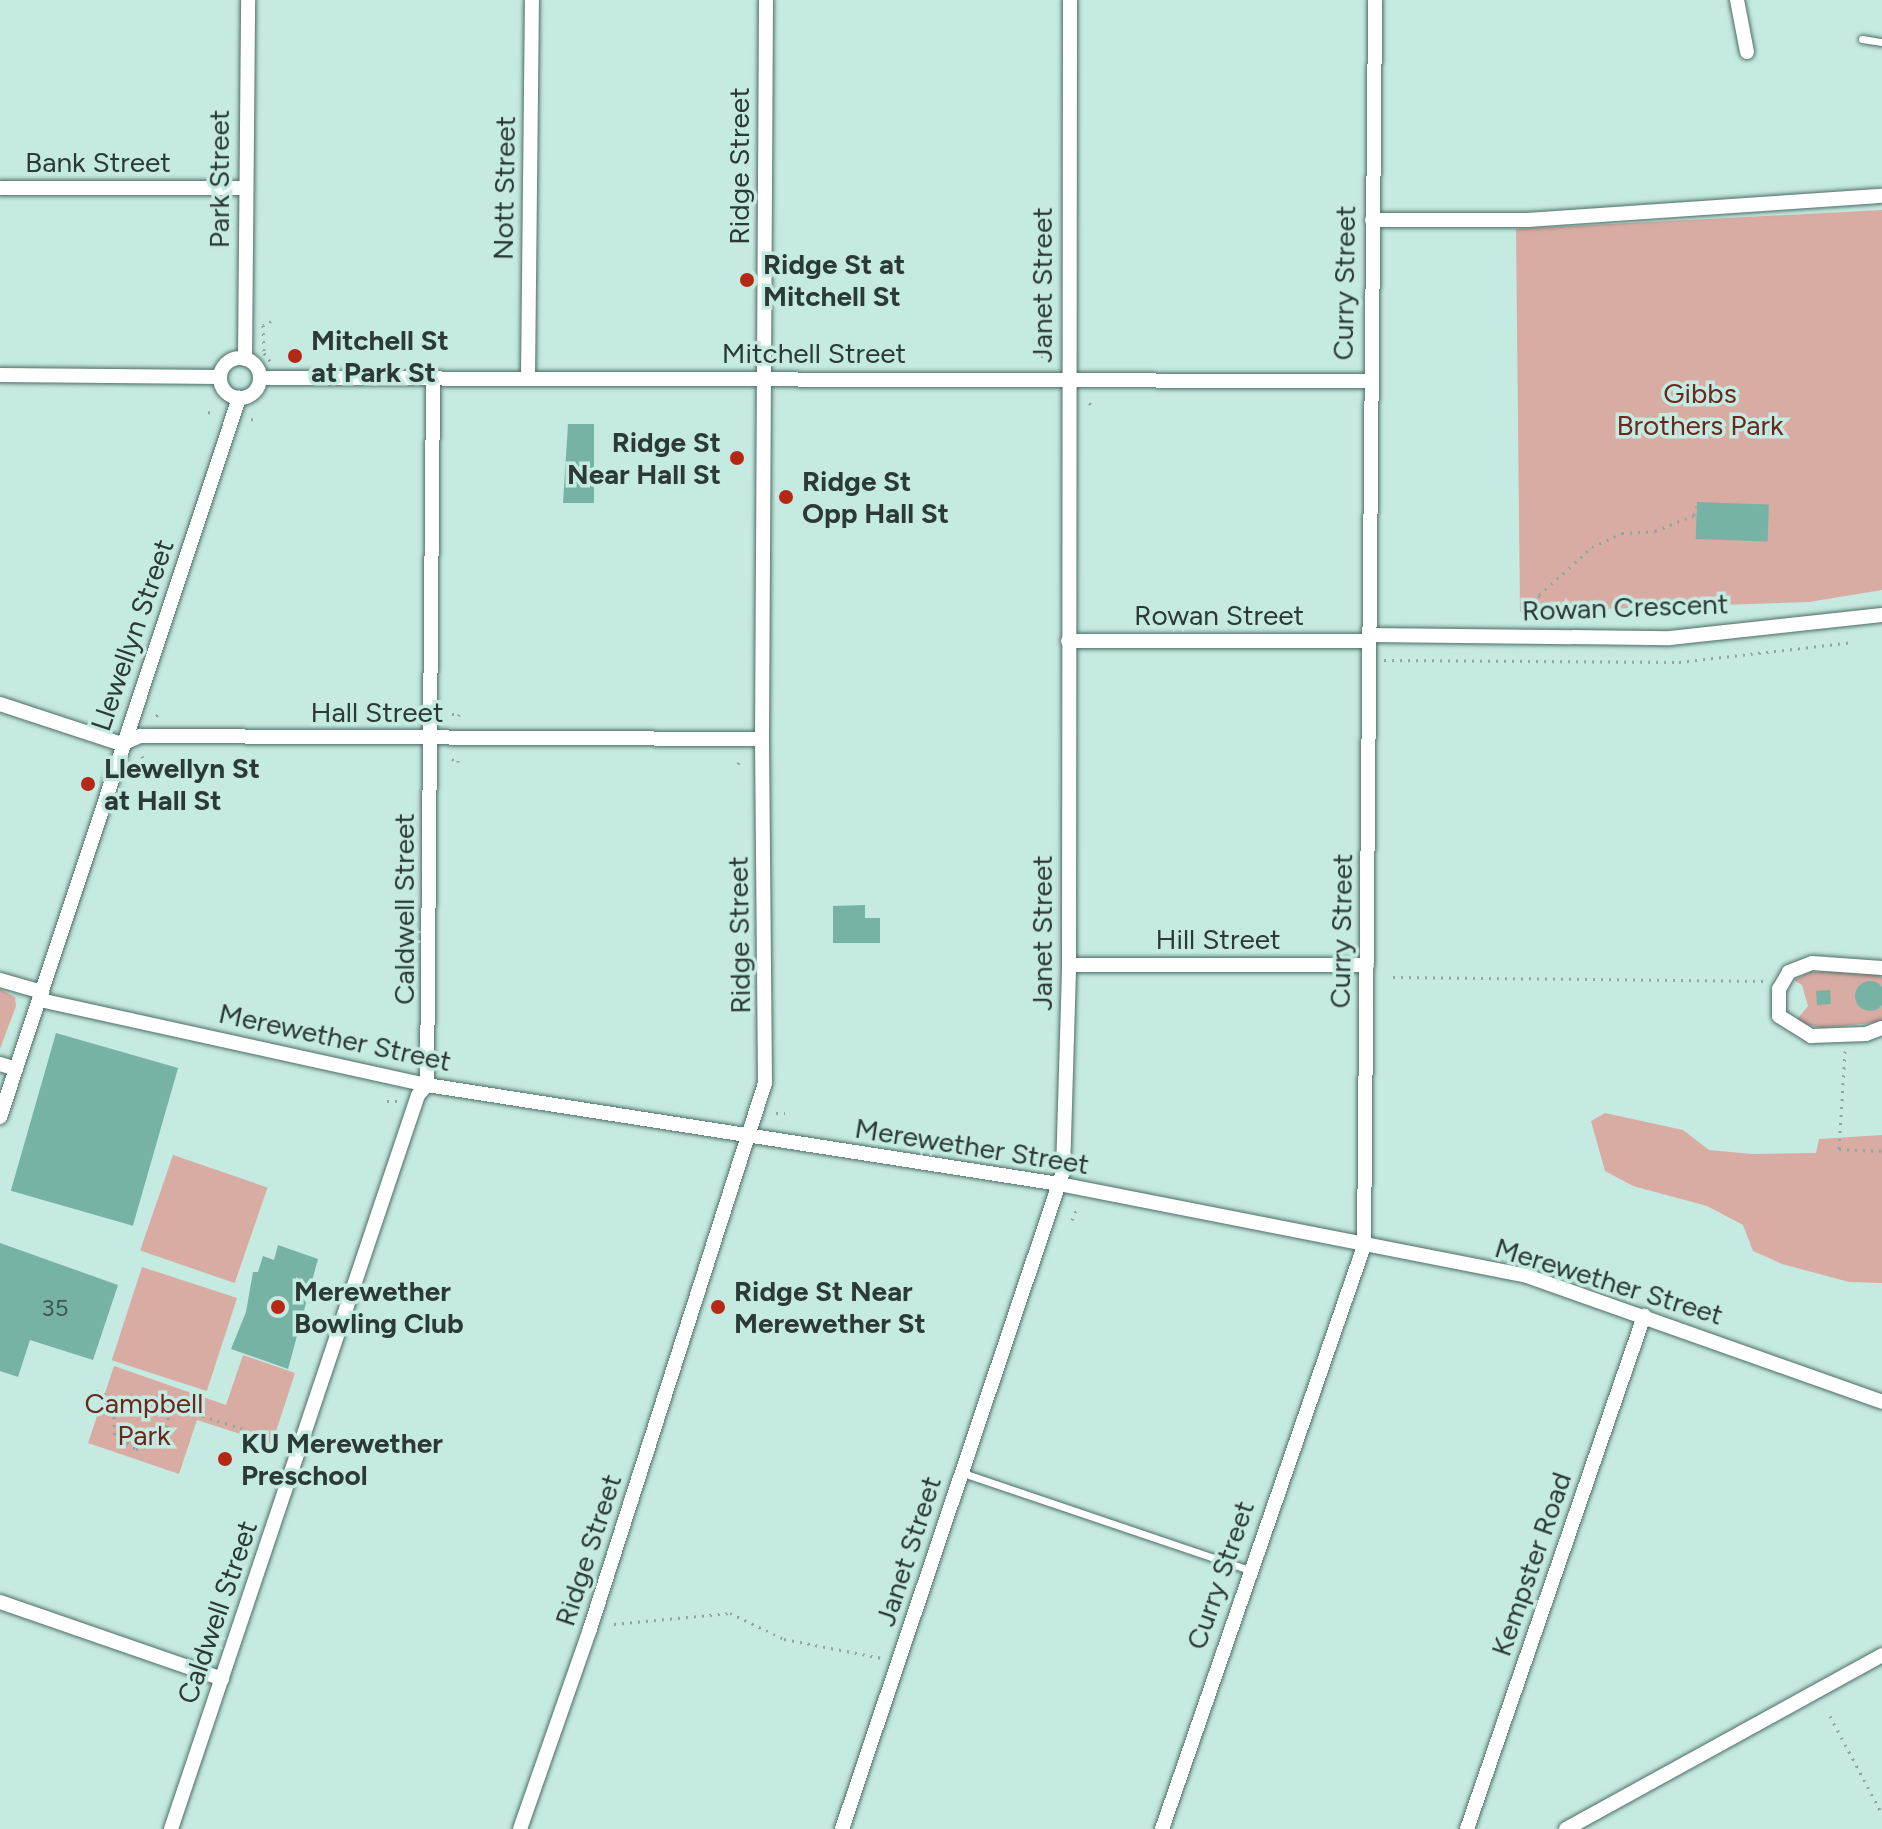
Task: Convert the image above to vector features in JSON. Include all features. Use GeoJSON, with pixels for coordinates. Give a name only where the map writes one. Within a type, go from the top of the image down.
{"type":"FeatureCollection","features":[{"type":"Feature","properties":{"kind":"street","name":"Park Street"},"geometry":{"type":"LineString","coordinates":[[245,359],[248,0]]}},
{"type":"Feature","properties":{"kind":"street","name":"Nott Street"},"geometry":{"type":"LineString","coordinates":[[528,377],[532,0]]}},
{"type":"Feature","properties":{"kind":"street","name":"Ridge Street"},"geometry":{"type":"LineString","coordinates":[[520,1829],[751,1138],[765,1083],[762,739],[766,0]]}},
{"type":"Feature","properties":{"kind":"street","name":"Janet Street"},"geometry":{"type":"LineString","coordinates":[[842,1829],[1059,1184],[1066,1144],[1070,0]]}},
{"type":"Feature","properties":{"kind":"street","name":"Curry Street"},"geometry":{"type":"LineString","coordinates":[[1162,1829],[1249,1570],[1364,1246],[1368,381],[1375,0]]}},
{"type":"Feature","properties":{"kind":"street"},"geometry":{"type":"LineString","coordinates":[[1737,0],[1747,52]]}},
{"type":"Feature","properties":{"kind":"street","name":"Bank Street"},"geometry":{"type":"LineString","coordinates":[[0,188],[245,188]]}},
{"type":"Feature","properties":{"kind":"street"},"geometry":{"type":"LineString","coordinates":[[1372,220],[1527,220],[1882,196]]}},
{"type":"Feature","properties":{"kind":"street"},"geometry":{"type":"LineString","coordinates":[[245,359],[260,378],[256,390],[239,398],[223,389],[220,377],[225,364],[245,359]]}},
{"type":"Feature","properties":{"kind":"street"},"geometry":{"type":"LineString","coordinates":[[0,375],[220,377]]}},
{"type":"Feature","properties":{"kind":"street","name":"Caldwell Street"},"geometry":{"type":"LineString","coordinates":[[171,1829],[418,1095],[427,1085],[433,377]]}},
{"type":"Feature","properties":{"kind":"street","name":"Mitchell Street"},"geometry":{"type":"LineString","coordinates":[[260,378],[1368,381]]}},
{"type":"Feature","properties":{"kind":"street","name":"Llewellyn Street"},"geometry":{"type":"LineString","coordinates":[[0,1117],[239,398]]}},
{"type":"Feature","properties":{"kind":"street","name":"Rowan Crescent"},"geometry":{"type":"LineString","coordinates":[[1369,638],[1670,638],[1882,615]]}},
{"type":"Feature","properties":{"kind":"street","name":"Rowan Street"},"geometry":{"type":"LineString","coordinates":[[1068,641],[1369,638]]}},
{"type":"Feature","properties":{"kind":"street","name":"Hall Street"},"geometry":{"type":"LineString","coordinates":[[0,704],[122,744],[140,736],[762,739]]}},
{"type":"Feature","properties":{"kind":"street"},"geometry":{"type":"LineString","coordinates":[[1882,968],[1812,963],[1789,972],[1779,989],[1779,1016],[1811,1036],[1846,1035],[1882,1028]]}},
{"type":"Feature","properties":{"kind":"street","name":"Hill Street"},"geometry":{"type":"LineString","coordinates":[[1069,965],[1367,965]]}},
{"type":"Feature","properties":{"kind":"street","name":"Merewether Street"},"geometry":{"type":"LineString","coordinates":[[0,980],[41,996],[427,1085],[1059,1184],[1524,1275],[1882,1402]]}},
{"type":"Feature","properties":{"kind":"street"},"geometry":{"type":"LineString","coordinates":[[0,1064],[16,1069]]}},
{"type":"Feature","properties":{"kind":"street","name":"Kempster Road"},"geometry":{"type":"LineString","coordinates":[[1467,1829],[1644,1316]]}},
{"type":"Feature","properties":{"kind":"street"},"geometry":{"type":"LineString","coordinates":[[0,1602],[222,1679]]}},
{"type":"Feature","properties":{"kind":"street"},"geometry":{"type":"LineString","coordinates":[[1566,1829],[1882,1655]]}},
{"type":"Feature","properties":{"kind":"lane"},"geometry":{"type":"LineString","coordinates":[[1862,39],[1882,42]]}},
{"type":"Feature","properties":{"kind":"lane"},"geometry":{"type":"LineString","coordinates":[[961,1472],[1249,1570]]}},
{"type":"Feature","properties":{"kind":"path"},"geometry":{"type":"LineString","coordinates":[[271,321],[263,325],[264,353],[271,362]]}},
{"type":"Feature","properties":{"kind":"path"},"geometry":{"type":"LineString","coordinates":[[264,353],[271,353]]}},
{"type":"Feature","properties":{"kind":"path"},"geometry":{"type":"LineString","coordinates":[[1041,356],[1055,357]]}},
{"type":"Feature","properties":{"kind":"path"},"geometry":{"type":"LineString","coordinates":[[208,412],[215,414]]}},
{"type":"Feature","properties":{"kind":"path"},"geometry":{"type":"LineString","coordinates":[[251,419],[257,421]]}},
{"type":"Feature","properties":{"kind":"path"},"geometry":{"type":"LineString","coordinates":[[1537,637],[1539,595],[1565,568],[1604,539],[1655,531],[1694,515],[1697,506]]}},
{"type":"Feature","properties":{"kind":"path"},"geometry":{"type":"LineString","coordinates":[[1384,660],[1679,662],[1854,642]]}},
{"type":"Feature","properties":{"kind":"path"},"geometry":{"type":"LineString","coordinates":[[452,714],[459,714],[458,720]]}},
{"type":"Feature","properties":{"kind":"path"},"geometry":{"type":"LineString","coordinates":[[452,759],[458,762],[458,756]]}},
{"type":"Feature","properties":{"kind":"path"},"geometry":{"type":"LineString","coordinates":[[738,764],[741,758]]}},
{"type":"Feature","properties":{"kind":"path"},"geometry":{"type":"LineString","coordinates":[[1393,977],[1762,982],[1779,967],[1789,972]]}},
{"type":"Feature","properties":{"kind":"path"},"geometry":{"type":"LineString","coordinates":[[1846,1035],[1839,1149],[1882,1151]]}},
{"type":"Feature","properties":{"kind":"path"},"geometry":{"type":"LineString","coordinates":[[393,1095],[387,1101],[397,1101]]}},
{"type":"Feature","properties":{"kind":"path"},"geometry":{"type":"LineString","coordinates":[[776,1113],[785,1113]]}},
{"type":"Feature","properties":{"kind":"path"},"geometry":{"type":"LineString","coordinates":[[96,1391],[122,1402],[142,1400],[169,1414],[187,1411],[301,1448]]}},
{"type":"Feature","properties":{"kind":"path"},"geometry":{"type":"LineString","coordinates":[[122,1402],[114,1417],[114,1433],[136,1449],[164,1443],[169,1414]]}},
{"type":"Feature","properties":{"kind":"path"},"geometry":{"type":"LineString","coordinates":[[614,1624],[730,1613],[784,1639],[886,1659]]}},
{"type":"Feature","properties":{"kind":"path"},"geometry":{"type":"LineString","coordinates":[[1830,1716],[1882,1814]]}},
{"type":"Feature","properties":{"kind":"green space","name":"Gibbs Brothers Park"},"geometry":{"type":"Polygon","coordinates":[[[1882,210],[1882,590],[1809,602],[1520,612],[1516,229],[1882,210]]]}},
{"type":"Feature","properties":{"kind":"green space"},"geometry":{"type":"Polygon","coordinates":[[[1810,972],[1871,972],[1882,977],[1882,1022],[1822,1028],[1795,1022],[1808,1006],[1802,985],[1794,980],[1810,972]]]}},
{"type":"Feature","properties":{"kind":"green space"},"geometry":{"type":"Polygon","coordinates":[[[0,989],[15,997],[16,1006],[0,1049],[0,989]]]}},
{"type":"Feature","properties":{"kind":"green space"},"geometry":{"type":"Polygon","coordinates":[[[1605,1113],[1683,1130],[1709,1150],[1752,1154],[1816,1153],[1819,1139],[1882,1135],[1882,1283],[1849,1282],[1782,1264],[1753,1251],[1743,1225],[1707,1206],[1633,1186],[1605,1171],[1591,1121],[1605,1113]]]}},
{"type":"Feature","properties":{"kind":"green space"},"geometry":{"type":"Polygon","coordinates":[[[173,1155],[268,1188],[235,1283],[140,1250],[173,1155]]]}},
{"type":"Feature","properties":{"kind":"green space"},"geometry":{"type":"Polygon","coordinates":[[[142,1267],[237,1298],[207,1391],[112,1360],[142,1267]]]}},
{"type":"Feature","properties":{"kind":"green space","name":"Campbell Park"},"geometry":{"type":"Polygon","coordinates":[[[243,1355],[295,1373],[272,1444],[197,1420],[179,1474],[88,1443],[114,1366],[226,1405],[243,1355]]]}},
{"type":"Feature","properties":{"kind":"building"},"geometry":{"type":"Polygon","coordinates":[[[568,424],[594,424],[594,503],[563,503],[568,424]]]}},
{"type":"Feature","properties":{"kind":"building"},"geometry":{"type":"Polygon","coordinates":[[[1697,502],[1769,505],[1768,541],[1696,539],[1697,502]]]}},
{"type":"Feature","properties":{"kind":"building"},"geometry":{"type":"Polygon","coordinates":[[[865,905],[865,918],[880,918],[880,943],[833,943],[833,906],[865,905]]]}},
{"type":"Feature","properties":{"kind":"building"},"geometry":{"type":"Polygon","coordinates":[[[1870,981],[1881,985],[1885,996],[1881,1007],[1870,1011],[1859,1007],[1855,996],[1859,985],[1870,981]]]}},
{"type":"Feature","properties":{"kind":"building"},"geometry":{"type":"Polygon","coordinates":[[[1830,990],[1831,1004],[1817,1005],[1816,991],[1830,990]]]}},
{"type":"Feature","properties":{"kind":"building"},"geometry":{"type":"Polygon","coordinates":[[[56,1033],[178,1068],[133,1226],[11,1191],[56,1033]]]}},
{"type":"Feature","properties":{"kind":"building"},"geometry":{"type":"Polygon","coordinates":[[[0,1243],[118,1285],[93,1360],[30,1340],[18,1377],[0,1371],[0,1243]]]}},
{"type":"Feature","properties":{"kind":"building","name":"Merewether Bowling Club"},"geometry":{"type":"Polygon","coordinates":[[[278,1245],[318,1259],[288,1369],[231,1349],[246,1312],[253,1272],[258,1272],[263,1256],[274,1260],[278,1245]]]}},
{"type":"Feature","properties":{"kind":"place","name":"Ridge St at Mitchell St"},"geometry":{"type":"Point","coordinates":[747,280]}},
{"type":"Feature","properties":{"kind":"place","name":"Mitchell St at Park St"},"geometry":{"type":"Point","coordinates":[295,356]}},
{"type":"Feature","properties":{"kind":"place","name":"Ridge St Near Hall St"},"geometry":{"type":"Point","coordinates":[737,458]}},
{"type":"Feature","properties":{"kind":"place","name":"Ridge St Opp Hall St"},"geometry":{"type":"Point","coordinates":[786,497]}},
{"type":"Feature","properties":{"kind":"place","name":"Llewellyn St at Hall St"},"geometry":{"type":"Point","coordinates":[88,784]}},
{"type":"Feature","properties":{"kind":"place","name":"Merewether Bowling Club"},"geometry":{"type":"Point","coordinates":[278,1307]}},
{"type":"Feature","properties":{"kind":"place","name":"Ridge St Near Merewether St"},"geometry":{"type":"Point","coordinates":[718,1307]}},
{"type":"Feature","properties":{"kind":"place","name":"KU Merewether Preschool"},"geometry":{"type":"Point","coordinates":[225,1459]}}]}
